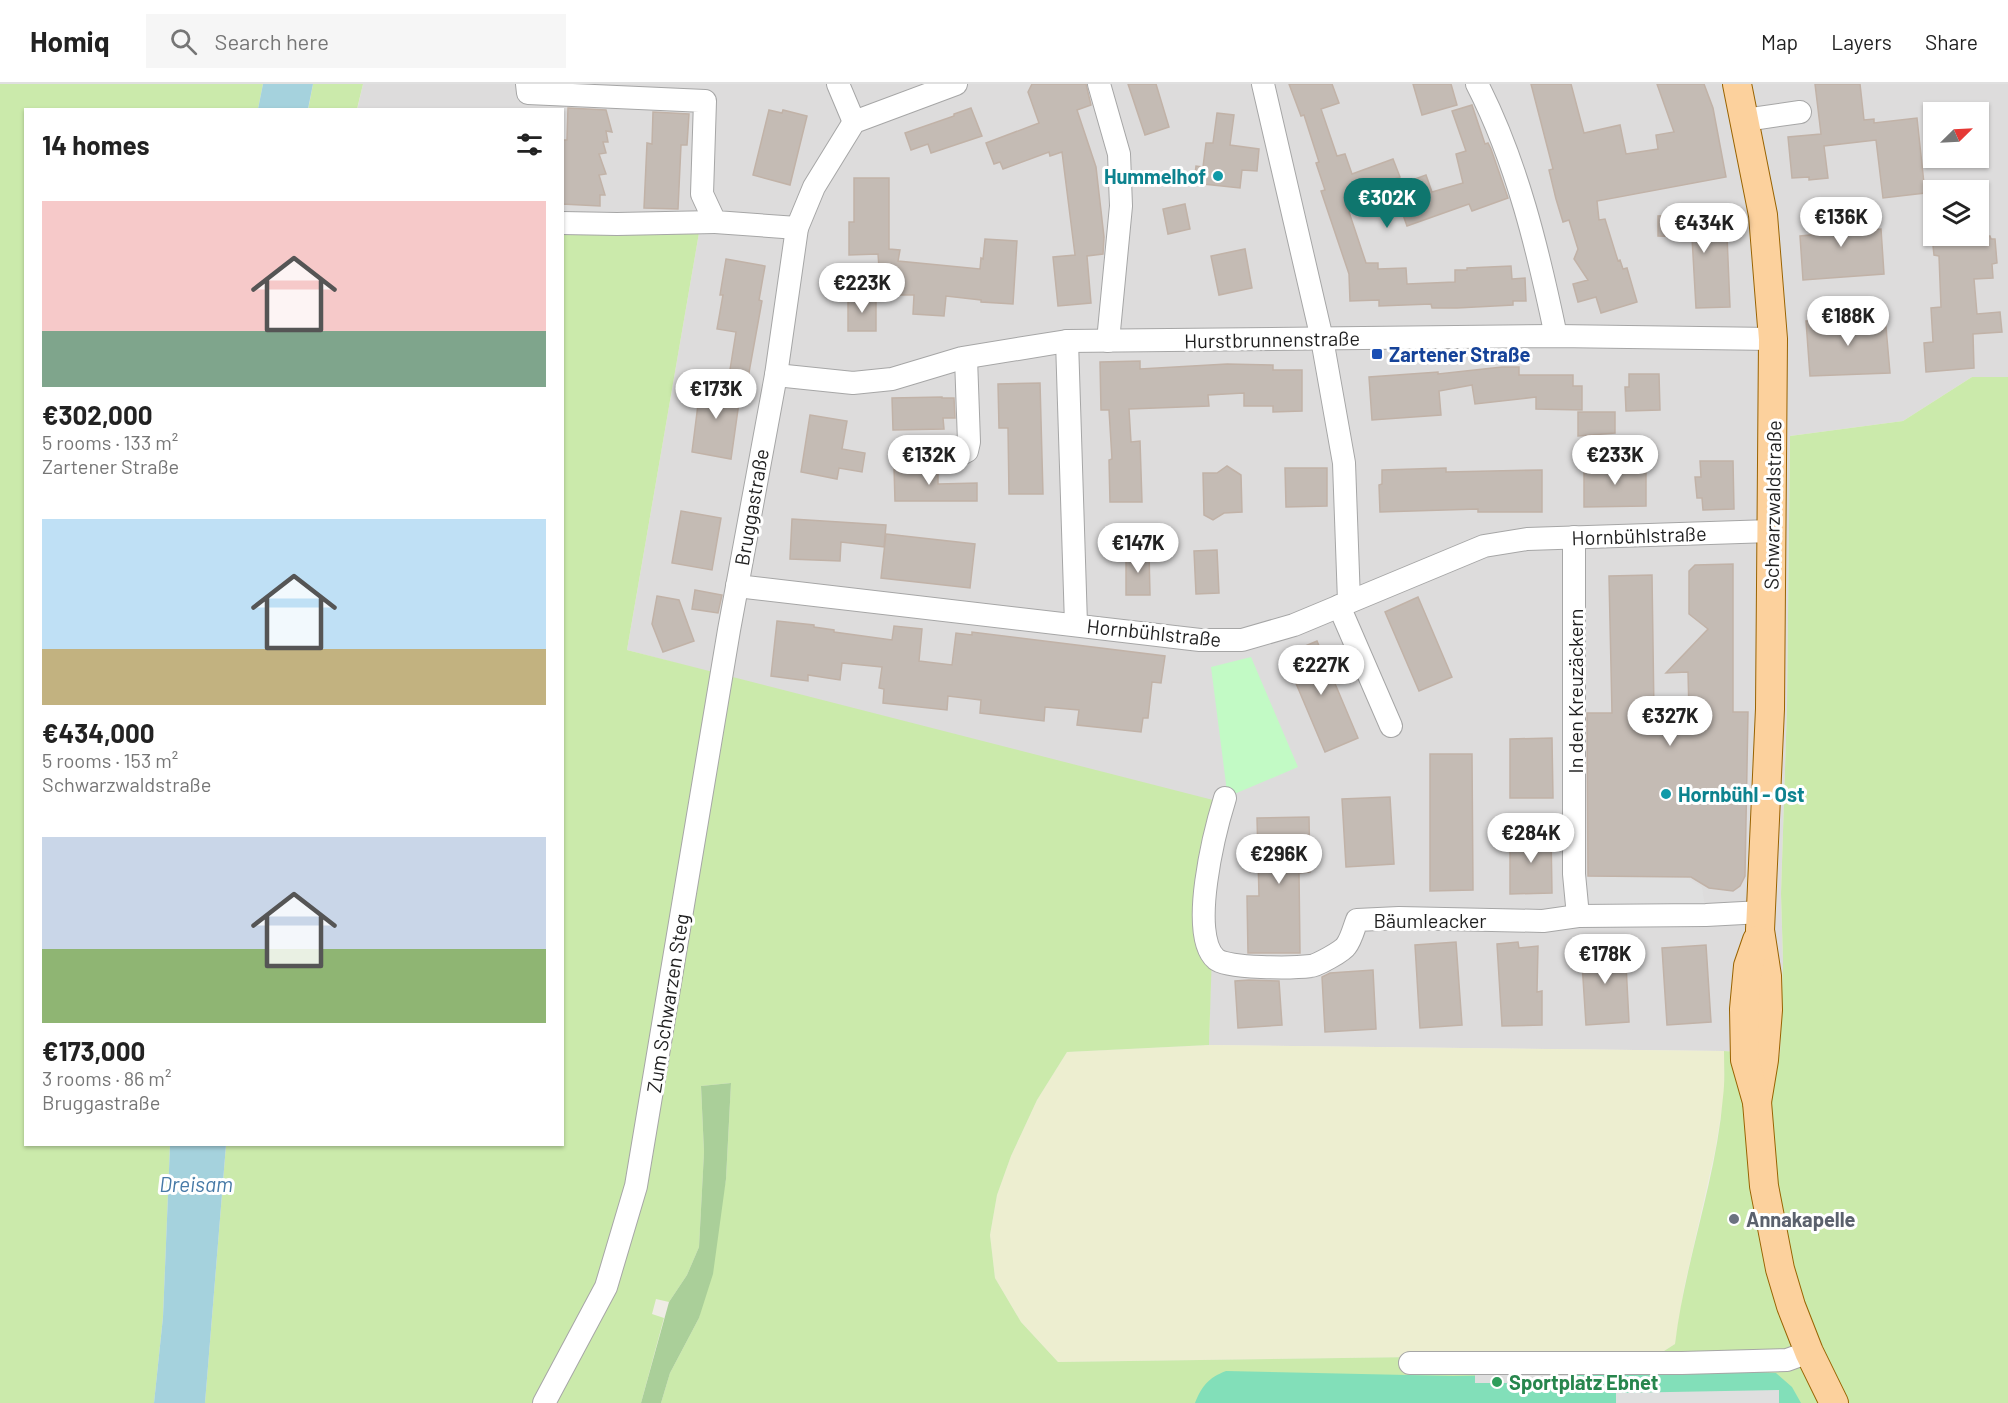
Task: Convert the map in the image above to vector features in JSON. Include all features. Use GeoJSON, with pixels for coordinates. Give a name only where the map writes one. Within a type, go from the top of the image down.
{"type":"FeatureCollection","features":[{"type":"Feature","properties":{"kind":"main road","name":"Schwarzwaldstraße"},"geometry":{"type":"LineString","coordinates":[[1737,84],[1763,215],[1773,339],[1770,709],[1761,921],[1748,966],[1744,1009],[1745,1060],[1757,1102],[1764,1186],[1780,1269],[1791,1306],[1809,1352],[1834,1403]]}},
{"type":"Feature","properties":{"kind":"street"},"geometry":{"type":"LineString","coordinates":[[527,84],[528,93],[705,101],[702,194],[715,222]]}},
{"type":"Feature","properties":{"kind":"street"},"geometry":{"type":"LineString","coordinates":[[838,84],[854,122],[956,84]]}},
{"type":"Feature","properties":{"kind":"street"},"geometry":{"type":"LineString","coordinates":[[1099,84],[1119,154],[1121,206],[1108,341]]}},
{"type":"Feature","properties":{"kind":"street"},"geometry":{"type":"LineString","coordinates":[[1263,84],[1322,339],[1344,463],[1344,603],[1391,726]]}},
{"type":"Feature","properties":{"kind":"street"},"geometry":{"type":"LineString","coordinates":[[1477,84],[1494,116],[1536,245],[1556,336]]}},
{"type":"Feature","properties":{"kind":"street"},"geometry":{"type":"LineString","coordinates":[[1745,120],[1800,112]]}},
{"type":"Feature","properties":{"kind":"street","name":"Bruggastraße"},"geometry":{"type":"LineString","coordinates":[[737,586],[776,375],[797,228],[814,187],[854,122]]}},
{"type":"Feature","properties":{"kind":"street"},"geometry":{"type":"LineString","coordinates":[[564,223],[617,225],[715,222],[797,228]]}},
{"type":"Feature","properties":{"kind":"street","name":"Hurstbrunnenstraße"},"geometry":{"type":"LineString","coordinates":[[776,375],[853,383],[892,379],[966,358],[1067,341],[1556,336],[1773,339]]}},
{"type":"Feature","properties":{"kind":"street"},"geometry":{"type":"LineString","coordinates":[[1067,341],[1076,624]]}},
{"type":"Feature","properties":{"kind":"street"},"geometry":{"type":"LineString","coordinates":[[950,460],[967,451],[969,442],[966,358]]}},
{"type":"Feature","properties":{"kind":"street","name":"Hornbühlstraße"},"geometry":{"type":"LineString","coordinates":[[737,586],[1200,640],[1242,640],[1294,625],[1484,546],[1527,539],[1771,531]]}},
{"type":"Feature","properties":{"kind":"street","name":"In den Kreuzäckern"},"geometry":{"type":"LineString","coordinates":[[1574,537],[1574,874],[1578,916]]}},
{"type":"Feature","properties":{"kind":"street","name":"Zum Schwarzen Steg"},"geometry":{"type":"LineString","coordinates":[[544,1403],[606,1287],[636,1186],[737,586]]}},
{"type":"Feature","properties":{"kind":"street","name":"Bäumleacker"},"geometry":{"type":"LineString","coordinates":[[1225,798],[1219,819],[1202,918],[1205,940],[1215,959],[1235,966],[1313,966],[1346,947],[1357,920],[1399,918],[1543,921],[1578,916],[1706,915],[1761,921]]}},
{"type":"Feature","properties":{"kind":"street"},"geometry":{"type":"LineString","coordinates":[[1410,1363],[1682,1363],[1787,1360],[1809,1352]]}},
{"type":"Feature","properties":{"kind":"shaded area"},"geometry":{"type":"Polygon","coordinates":[[[363,84],[2008,84],[2008,377],[1972,377],[1903,421],[1790,436],[1780,1056],[1724,1051],[1209,1045],[1211,962],[732,678],[627,650],[700,227],[564,219],[564,108],[357,108],[363,84]]]}},
{"type":"Feature","properties":{"kind":"shaded area"},"geometry":{"type":"Polygon","coordinates":[[[1680,873],[1702,887],[1706,915],[1578,916],[1574,874],[1680,873]]]}},
{"type":"Feature","properties":{"kind":"shaded area"},"geometry":{"type":"Polygon","coordinates":[[[1475,1368],[1574,1369],[1574,1383],[1475,1383],[1475,1368]]]}},
{"type":"Feature","properties":{"kind":"shaded area"},"geometry":{"type":"Polygon","coordinates":[[[1779,1390],[1779,1403],[1616,1403],[1616,1393],[1779,1390]]]}},
{"type":"Feature","properties":{"kind":"green space"},"geometry":{"type":"Polygon","coordinates":[[[0,84],[263,84],[258,108],[24,108],[24,1146],[170,1146],[163,1317],[154,1403],[0,1403],[0,84]]]}},
{"type":"Feature","properties":{"kind":"green space"},"geometry":{"type":"Polygon","coordinates":[[[313,84],[363,84],[357,108],[308,108],[313,84]]]}},
{"type":"Feature","properties":{"kind":"green space"},"geometry":{"type":"Polygon","coordinates":[[[564,227],[700,227],[627,650],[1217,801],[1209,1045],[1067,1052],[1037,1100],[1011,1156],[997,1195],[990,1235],[995,1278],[1021,1322],[1058,1362],[1633,1354],[1664,1351],[1675,1344],[1686,1282],[1714,1159],[1724,1086],[1724,1051],[1780,1055],[1790,436],[1903,421],[1972,377],[2008,377],[2008,1403],[661,1403],[670,1373],[699,1318],[726,1179],[731,1083],[701,1086],[704,1152],[699,1247],[687,1275],[669,1302],[656,1299],[652,1314],[664,1318],[641,1403],[205,1403],[226,1146],[564,1146],[564,227]]]}},
{"type":"Feature","properties":{"kind":"green space"},"geometry":{"type":"Polygon","coordinates":[[[1251,657],[1298,767],[1225,798],[1226,784],[1211,667],[1251,657]]]}},
{"type":"Feature","properties":{"kind":"green space"},"geometry":{"type":"Polygon","coordinates":[[[1209,1045],[1724,1051],[1724,1096],[1715,1151],[1684,1288],[1675,1344],[1664,1351],[1633,1354],[1058,1362],[1021,1322],[995,1278],[990,1235],[997,1195],[1011,1156],[1037,1100],[1067,1052],[1209,1045]]]}},
{"type":"Feature","properties":{"kind":"green space"},"geometry":{"type":"Polygon","coordinates":[[[731,1083],[726,1179],[713,1274],[699,1318],[670,1373],[661,1403],[641,1403],[669,1302],[687,1275],[699,1247],[704,1152],[701,1086],[731,1083]]]}},
{"type":"Feature","properties":{"kind":"green space","name":"Sportplatz Ebnet"},"geometry":{"type":"Polygon","coordinates":[[[1226,1371],[1453,1376],[1776,1373],[1792,1387],[1801,1403],[1195,1403],[1206,1383],[1226,1371]]]}},
{"type":"Feature","properties":{"kind":"water"},"geometry":{"type":"Polygon","coordinates":[[[263,84],[313,84],[308,108],[258,108],[263,84]]]}},
{"type":"Feature","properties":{"kind":"water","name":"Dreisam"},"geometry":{"type":"Polygon","coordinates":[[[170,1146],[226,1146],[205,1403],[154,1403],[163,1317],[170,1146]]]}},
{"type":"Feature","properties":{"kind":"building"},"geometry":{"type":"Polygon","coordinates":[[[1032,84],[1086,84],[1091,105],[1077,110],[1096,167],[1104,237],[1103,254],[1087,256],[1091,303],[1058,306],[1053,257],[1075,255],[1062,152],[1050,156],[1049,152],[1003,169],[1000,162],[994,164],[986,143],[1039,123],[1028,92],[1032,84]]]}},
{"type":"Feature","properties":{"kind":"building"},"geometry":{"type":"Polygon","coordinates":[[[1128,84],[1156,84],[1169,127],[1145,135],[1128,84]]]}},
{"type":"Feature","properties":{"kind":"building"},"geometry":{"type":"Polygon","coordinates":[[[1289,84],[1332,84],[1339,103],[1321,109],[1337,156],[1345,154],[1352,174],[1393,159],[1400,177],[1358,192],[1363,207],[1349,212],[1366,263],[1378,263],[1378,269],[1406,268],[1407,284],[1455,282],[1455,270],[1511,266],[1512,279],[1525,278],[1526,301],[1513,301],[1513,305],[1432,308],[1431,304],[1379,306],[1379,300],[1350,301],[1349,274],[1321,191],[1325,190],[1316,163],[1319,162],[1304,115],[1301,116],[1289,84]]]}},
{"type":"Feature","properties":{"kind":"building"},"geometry":{"type":"Polygon","coordinates":[[[1413,84],[1451,84],[1457,105],[1422,115],[1413,84]]]}},
{"type":"Feature","properties":{"kind":"building"},"geometry":{"type":"Polygon","coordinates":[[[1531,84],[1571,84],[1584,133],[1620,125],[1626,154],[1658,149],[1656,135],[1674,132],[1657,84],[1704,84],[1713,108],[1726,177],[1597,201],[1599,220],[1605,219],[1618,261],[1620,260],[1623,269],[1627,268],[1637,302],[1601,313],[1596,297],[1578,302],[1573,284],[1588,280],[1574,259],[1578,249],[1569,220],[1563,222],[1556,199],[1549,170],[1553,169],[1531,84]]]}},
{"type":"Feature","properties":{"kind":"building"},"geometry":{"type":"Polygon","coordinates":[[[1815,84],[1860,84],[1864,120],[1874,119],[1874,123],[1917,118],[1923,193],[1883,198],[1876,140],[1824,146],[1828,178],[1809,180],[1809,177],[1792,178],[1788,137],[1821,134],[1815,84]]]}},
{"type":"Feature","properties":{"kind":"building"},"geometry":{"type":"Polygon","coordinates":[[[1472,105],[1485,144],[1488,143],[1491,149],[1508,198],[1472,211],[1469,204],[1407,226],[1393,187],[1426,175],[1432,192],[1463,183],[1456,154],[1466,151],[1452,111],[1472,105]]]}},
{"type":"Feature","properties":{"kind":"building"},"geometry":{"type":"Polygon","coordinates":[[[568,108],[606,110],[612,132],[606,131],[608,142],[603,142],[606,153],[599,154],[606,174],[599,175],[605,195],[600,195],[600,206],[564,204],[564,140],[567,140],[568,108]]]}},
{"type":"Feature","properties":{"kind":"building"},"geometry":{"type":"Polygon","coordinates":[[[971,108],[982,136],[931,153],[928,144],[911,150],[905,133],[971,108]]]}},
{"type":"Feature","properties":{"kind":"building"},"geometry":{"type":"Polygon","coordinates":[[[769,110],[782,113],[783,110],[807,116],[790,185],[753,175],[769,110]]]}},
{"type":"Feature","properties":{"kind":"building"},"geometry":{"type":"Polygon","coordinates":[[[653,112],[689,114],[687,145],[681,145],[678,209],[644,208],[647,143],[652,144],[653,112]]]}},
{"type":"Feature","properties":{"kind":"building"},"geometry":{"type":"Polygon","coordinates":[[[1217,113],[1234,115],[1230,145],[1259,149],[1257,171],[1242,170],[1240,188],[1194,183],[1196,166],[1203,167],[1206,143],[1213,143],[1217,113]]]}},
{"type":"Feature","properties":{"kind":"building"},"geometry":{"type":"Polygon","coordinates":[[[854,178],[889,178],[889,249],[900,250],[898,261],[980,269],[985,239],[1017,241],[1013,304],[981,302],[981,300],[946,296],[944,316],[913,314],[914,295],[881,295],[878,254],[849,255],[849,222],[854,222],[854,178]]]}},
{"type":"Feature","properties":{"kind":"building"},"geometry":{"type":"Polygon","coordinates":[[[1185,204],[1190,229],[1168,234],[1163,209],[1185,204]]]}},
{"type":"Feature","properties":{"kind":"building"},"geometry":{"type":"Polygon","coordinates":[[[1849,204],[1850,232],[1881,229],[1884,274],[1803,280],[1800,236],[1821,234],[1820,206],[1849,204]]]}},
{"type":"Feature","properties":{"kind":"building"},"geometry":{"type":"Polygon","coordinates":[[[1726,212],[1730,307],[1696,308],[1692,237],[1658,236],[1658,216],[1726,212]]]}},
{"type":"Feature","properties":{"kind":"building"},"geometry":{"type":"Polygon","coordinates":[[[1989,236],[1995,239],[1997,263],[1992,264],[1993,278],[1974,279],[1977,314],[2000,312],[2002,332],[1973,334],[1974,368],[1926,372],[1924,343],[1933,342],[1931,308],[1941,307],[1939,256],[1934,255],[1933,246],[1989,246],[1989,236]]]}},
{"type":"Feature","properties":{"kind":"building"},"geometry":{"type":"Polygon","coordinates":[[[1245,249],[1252,288],[1219,295],[1211,256],[1245,249]]]}},
{"type":"Feature","properties":{"kind":"building"},"geometry":{"type":"Polygon","coordinates":[[[726,259],[765,266],[759,300],[762,301],[748,378],[729,376],[736,332],[717,329],[726,259]]]}},
{"type":"Feature","properties":{"kind":"building"},"geometry":{"type":"Polygon","coordinates":[[[848,296],[876,296],[876,331],[848,331],[848,296]]]}},
{"type":"Feature","properties":{"kind":"building"},"geometry":{"type":"Polygon","coordinates":[[[1885,316],[1890,373],[1810,376],[1806,321],[1885,316]]]}},
{"type":"Feature","properties":{"kind":"building"},"geometry":{"type":"Polygon","coordinates":[[[1140,361],[1140,369],[1227,364],[1273,365],[1273,370],[1302,370],[1302,411],[1273,412],[1273,406],[1244,406],[1244,393],[1208,395],[1209,406],[1129,409],[1131,442],[1140,441],[1142,502],[1110,502],[1109,460],[1112,459],[1109,410],[1101,410],[1100,362],[1140,361]]]}},
{"type":"Feature","properties":{"kind":"building"},"geometry":{"type":"Polygon","coordinates":[[[1519,367],[1519,375],[1573,375],[1573,386],[1582,386],[1582,410],[1536,409],[1536,397],[1475,404],[1472,385],[1439,391],[1441,415],[1372,420],[1369,377],[1438,372],[1438,374],[1519,367]]]}},
{"type":"Feature","properties":{"kind":"building"},"geometry":{"type":"Polygon","coordinates":[[[1629,374],[1659,374],[1660,410],[1626,411],[1625,387],[1629,387],[1629,374]]]}},
{"type":"Feature","properties":{"kind":"building"},"geometry":{"type":"Polygon","coordinates":[[[701,381],[741,388],[731,459],[692,452],[701,381]]]}},
{"type":"Feature","properties":{"kind":"building"},"geometry":{"type":"Polygon","coordinates":[[[1040,383],[1043,494],[1009,494],[1008,428],[999,428],[998,384],[1040,383]]]}},
{"type":"Feature","properties":{"kind":"building"},"geometry":{"type":"Polygon","coordinates":[[[892,398],[954,398],[955,418],[943,418],[944,429],[893,430],[892,398]]]}},
{"type":"Feature","properties":{"kind":"building"},"geometry":{"type":"Polygon","coordinates":[[[1578,412],[1615,412],[1615,433],[1578,436],[1578,412]]]}},
{"type":"Feature","properties":{"kind":"building"},"geometry":{"type":"Polygon","coordinates":[[[810,415],[847,421],[842,449],[865,453],[862,472],[839,468],[837,479],[801,472],[810,415]]]}},
{"type":"Feature","properties":{"kind":"building"},"geometry":{"type":"Polygon","coordinates":[[[1700,461],[1733,461],[1734,509],[1703,510],[1702,498],[1697,498],[1695,477],[1701,477],[1700,461]]]}},
{"type":"Feature","properties":{"kind":"building"},"geometry":{"type":"Polygon","coordinates":[[[1646,465],[1646,506],[1584,507],[1584,466],[1646,465]]]}},
{"type":"Feature","properties":{"kind":"building"},"geometry":{"type":"Polygon","coordinates":[[[938,466],[938,484],[977,483],[977,501],[895,501],[894,467],[938,466]]]}},
{"type":"Feature","properties":{"kind":"building"},"geometry":{"type":"Polygon","coordinates":[[[1227,466],[1241,475],[1242,512],[1224,513],[1213,520],[1204,515],[1203,473],[1217,473],[1227,466]]]}},
{"type":"Feature","properties":{"kind":"building"},"geometry":{"type":"Polygon","coordinates":[[[1285,468],[1327,468],[1327,506],[1286,507],[1285,468]]]}},
{"type":"Feature","properties":{"kind":"building"},"geometry":{"type":"Polygon","coordinates":[[[1446,468],[1446,472],[1542,470],[1542,512],[1478,512],[1478,509],[1380,512],[1379,485],[1382,484],[1382,470],[1446,468]]]}},
{"type":"Feature","properties":{"kind":"building"},"geometry":{"type":"Polygon","coordinates":[[[681,511],[721,518],[712,570],[672,563],[681,511]]]}},
{"type":"Feature","properties":{"kind":"building"},"geometry":{"type":"Polygon","coordinates":[[[792,519],[886,525],[884,547],[841,542],[840,561],[790,559],[792,519]]]}},
{"type":"Feature","properties":{"kind":"building"},"geometry":{"type":"Polygon","coordinates":[[[886,534],[975,544],[970,588],[881,578],[886,534]]]}},
{"type":"Feature","properties":{"kind":"building"},"geometry":{"type":"Polygon","coordinates":[[[1217,550],[1219,593],[1196,594],[1194,551],[1217,550]]]}},
{"type":"Feature","properties":{"kind":"building"},"geometry":{"type":"Polygon","coordinates":[[[1149,553],[1150,595],[1126,595],[1126,554],[1149,553]]]}},
{"type":"Feature","properties":{"kind":"building","name":"Hornbühl - Ost"},"geometry":{"type":"Polygon","coordinates":[[[1733,564],[1733,712],[1748,712],[1745,876],[1740,886],[1733,891],[1709,888],[1691,877],[1588,876],[1587,713],[1612,713],[1609,576],[1652,575],[1654,713],[1689,712],[1688,672],[1666,673],[1708,629],[1689,614],[1689,571],[1695,565],[1733,564]]]}},
{"type":"Feature","properties":{"kind":"building"},"geometry":{"type":"Polygon","coordinates":[[[695,590],[722,595],[718,613],[692,609],[695,590]]]}},
{"type":"Feature","properties":{"kind":"building"},"geometry":{"type":"Polygon","coordinates":[[[657,596],[679,600],[694,641],[663,652],[652,624],[657,596]]]}},
{"type":"Feature","properties":{"kind":"building"},"geometry":{"type":"Polygon","coordinates":[[[1418,597],[1452,677],[1419,691],[1385,612],[1418,597]]]}},
{"type":"Feature","properties":{"kind":"building"},"geometry":{"type":"Polygon","coordinates":[[[777,621],[814,625],[814,627],[834,630],[834,632],[892,640],[894,626],[922,629],[919,661],[952,665],[956,633],[972,635],[972,632],[1165,656],[1161,683],[1152,682],[1148,718],[1143,718],[1141,732],[1077,725],[1079,710],[1045,707],[1044,721],[980,713],[981,700],[948,696],[947,710],[883,703],[884,689],[879,688],[882,667],[842,663],[840,680],[808,675],[808,681],[771,676],[777,621]]]}},
{"type":"Feature","properties":{"kind":"building"},"geometry":{"type":"Polygon","coordinates":[[[1317,641],[1358,738],[1325,752],[1284,655],[1317,641]]]}},
{"type":"Feature","properties":{"kind":"building"},"geometry":{"type":"Polygon","coordinates":[[[1552,738],[1553,798],[1510,798],[1510,739],[1552,738]]]}},
{"type":"Feature","properties":{"kind":"building"},"geometry":{"type":"Polygon","coordinates":[[[1430,754],[1472,754],[1473,890],[1430,891],[1430,754]]]}},
{"type":"Feature","properties":{"kind":"building"},"geometry":{"type":"Polygon","coordinates":[[[1390,797],[1394,864],[1346,867],[1342,799],[1390,797]]]}},
{"type":"Feature","properties":{"kind":"building"},"geometry":{"type":"Polygon","coordinates":[[[1309,817],[1310,872],[1299,873],[1300,953],[1248,953],[1247,896],[1259,896],[1257,818],[1309,817]]]}},
{"type":"Feature","properties":{"kind":"building"},"geometry":{"type":"Polygon","coordinates":[[[1551,834],[1552,893],[1510,894],[1510,835],[1551,834]]]}},
{"type":"Feature","properties":{"kind":"building"},"geometry":{"type":"Polygon","coordinates":[[[1456,942],[1462,1025],[1420,1028],[1415,945],[1456,942]]]}},
{"type":"Feature","properties":{"kind":"building"},"geometry":{"type":"Polygon","coordinates":[[[1518,942],[1519,948],[1538,946],[1537,992],[1542,991],[1542,1025],[1502,1026],[1497,944],[1518,942]]]}},
{"type":"Feature","properties":{"kind":"building"},"geometry":{"type":"Polygon","coordinates":[[[1625,945],[1629,1022],[1586,1025],[1581,947],[1625,945]]]}},
{"type":"Feature","properties":{"kind":"building"},"geometry":{"type":"Polygon","coordinates":[[[1706,945],[1711,1022],[1667,1025],[1662,948],[1706,945]]]}},
{"type":"Feature","properties":{"kind":"building"},"geometry":{"type":"Polygon","coordinates":[[[1373,970],[1376,1029],[1325,1032],[1322,977],[1330,973],[1373,970]]]}},
{"type":"Feature","properties":{"kind":"building"},"geometry":{"type":"Polygon","coordinates":[[[1235,981],[1279,981],[1282,1025],[1238,1028],[1235,981]]]}},
{"type":"Feature","properties":{"kind":"place","name":"Hummelhof"},"geometry":{"type":"Point","coordinates":[1218,176]}},
{"type":"Feature","properties":{"kind":"place","name":"Zartener Straße"},"geometry":{"type":"Point","coordinates":[1377,354]}},
{"type":"Feature","properties":{"kind":"place","name":"Hornbühl - Ost"},"geometry":{"type":"Point","coordinates":[1666,794]}},
{"type":"Feature","properties":{"kind":"place","name":"Annakapelle"},"geometry":{"type":"Point","coordinates":[1734,1219]}},
{"type":"Feature","properties":{"kind":"place","name":"Sportplatz Ebnet"},"geometry":{"type":"Point","coordinates":[1497,1382]}}]}
